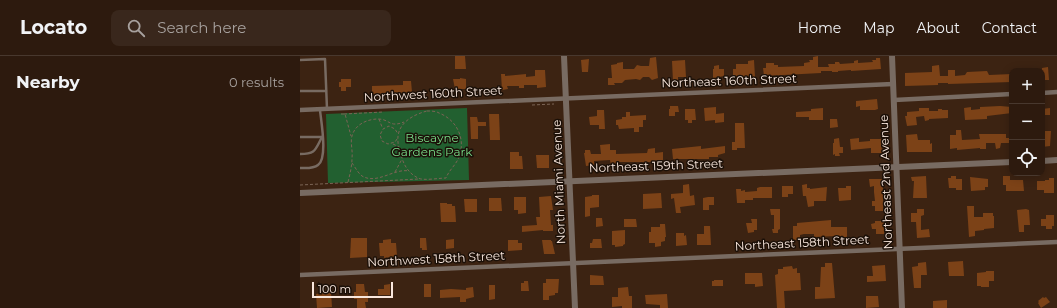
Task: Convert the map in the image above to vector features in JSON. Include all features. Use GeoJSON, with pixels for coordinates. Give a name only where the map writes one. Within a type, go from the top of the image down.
{"type":"FeatureCollection","features":[{"type":"Feature","properties":{"kind":"street","name":"North Miami Avenue"},"geometry":{"type":"LineString","coordinates":[[564,56],[575,308]]}},
{"type":"Feature","properties":{"kind":"street","name":"Northeast 2nd Avenue"},"geometry":{"type":"LineString","coordinates":[[892,56],[902,308]]}},
{"type":"Feature","properties":{"kind":"street","name":"Northeast 160th Street"},"geometry":{"type":"LineString","coordinates":[[566,98],[893,84]]}},
{"type":"Feature","properties":{"kind":"street"},"geometry":{"type":"LineString","coordinates":[[1045,93],[1057,92]]}},
{"type":"Feature","properties":{"kind":"street"},"geometry":{"type":"LineString","coordinates":[[894,100],[1009,94]]}},
{"type":"Feature","properties":{"kind":"street","name":"Northwest 160th Street"},"geometry":{"type":"LineString","coordinates":[[300,110],[566,98]]}},
{"type":"Feature","properties":{"kind":"street"},"geometry":{"type":"LineString","coordinates":[[1045,161],[1057,160]]}},
{"type":"Feature","properties":{"kind":"street","name":"Northeast 159th Street"},"geometry":{"type":"LineString","coordinates":[[300,193],[1009,162]]}},
{"type":"Feature","properties":{"kind":"street","name":"Northeast 158th Street"},"geometry":{"type":"LineString","coordinates":[[573,262],[709,258],[900,248],[1057,242]]}},
{"type":"Feature","properties":{"kind":"street","name":"Northwest 158th Street"},"geometry":{"type":"LineString","coordinates":[[300,275],[573,262]]}},
{"type":"Feature","properties":{"kind":"lane"},"geometry":{"type":"LineString","coordinates":[[300,60],[325,59],[327,109]]}},
{"type":"Feature","properties":{"kind":"lane"},"geometry":{"type":"LineString","coordinates":[[300,91],[326,90]]}},
{"type":"Feature","properties":{"kind":"lane"},"geometry":{"type":"LineString","coordinates":[[300,168],[314,167],[321,162],[323,150],[320,109]]}},
{"type":"Feature","properties":{"kind":"lane"},"geometry":{"type":"LineString","coordinates":[[300,137],[322,137]]}},
{"type":"Feature","properties":{"kind":"lane"},"geometry":{"type":"LineString","coordinates":[[300,154],[313,152],[316,150],[322,137]]}},
{"type":"Feature","properties":{"kind":"path"},"geometry":{"type":"LineString","coordinates":[[300,185],[446,178],[448,173],[454,168],[459,158],[462,142],[459,131],[454,123],[438,112],[427,111],[416,114],[405,122],[383,128],[380,135],[381,139],[386,144],[392,144],[399,147]]}},
{"type":"Feature","properties":{"kind":"path"},"geometry":{"type":"LineString","coordinates":[[338,114],[384,112]]}},
{"type":"Feature","properties":{"kind":"path"},"geometry":{"type":"LineString","coordinates":[[344,114],[352,136],[352,163],[348,182]]}},
{"type":"Feature","properties":{"kind":"path"},"geometry":{"type":"LineString","coordinates":[[352,136],[358,126],[364,122],[370,119],[382,119],[397,130],[403,163],[409,171],[420,179]]}},
{"type":"Feature","properties":{"kind":"path"},"geometry":{"type":"LineString","coordinates":[[379,119],[383,128]]}},
{"type":"Feature","properties":{"kind":"path"},"geometry":{"type":"LineString","coordinates":[[398,135],[405,122]]}},
{"type":"Feature","properties":{"kind":"path"},"geometry":{"type":"LineString","coordinates":[[392,144],[398,138]]}},
{"type":"Feature","properties":{"kind":"path"},"geometry":{"type":"LineString","coordinates":[[395,173],[402,158]]}},
{"type":"Feature","properties":{"kind":"path"},"geometry":{"type":"LineString","coordinates":[[352,163],[362,176],[368,178],[382,177],[400,170],[409,171]]}},
{"type":"Feature","properties":{"kind":"green space","name":"Biscayne Gardens Park"},"geometry":{"type":"Polygon","coordinates":[[[467,108],[469,180],[328,183],[326,114],[467,108]]]}},
{"type":"Feature","properties":{"kind":"building"},"geometry":{"type":"Polygon","coordinates":[[[455,56],[465,56],[466,69],[455,69],[455,56]]]}},
{"type":"Feature","properties":{"kind":"building"},"geometry":{"type":"Polygon","coordinates":[[[818,56],[818,67],[829,67],[828,64],[835,64],[835,62],[839,62],[840,64],[854,63],[854,61],[858,60],[858,63],[873,62],[872,60],[880,58],[881,69],[838,72],[821,71],[821,73],[764,76],[763,68],[766,68],[766,63],[774,63],[774,65],[778,65],[778,67],[804,66],[804,63],[810,62],[809,60],[813,60],[813,57],[818,56]]]}},
{"type":"Feature","properties":{"kind":"building"},"geometry":{"type":"Polygon","coordinates":[[[656,57],[658,78],[652,80],[649,77],[643,77],[640,80],[625,80],[622,83],[608,85],[608,78],[612,78],[611,65],[623,62],[623,69],[634,69],[637,65],[649,66],[650,58],[656,57]]]}},
{"type":"Feature","properties":{"kind":"building"},"geometry":{"type":"Polygon","coordinates":[[[589,59],[588,72],[582,72],[581,60],[589,59]]]}},
{"type":"Feature","properties":{"kind":"building"},"geometry":{"type":"Polygon","coordinates":[[[685,60],[686,77],[678,77],[678,82],[673,82],[672,61],[685,60]]]}},
{"type":"Feature","properties":{"kind":"building"},"geometry":{"type":"Polygon","coordinates":[[[754,60],[755,77],[733,77],[733,69],[736,69],[736,64],[748,64],[748,61],[754,60]]]}},
{"type":"Feature","properties":{"kind":"building"},"geometry":{"type":"Polygon","coordinates":[[[719,65],[719,69],[724,69],[724,76],[713,78],[714,66],[719,65]]]}},
{"type":"Feature","properties":{"kind":"building"},"geometry":{"type":"Polygon","coordinates":[[[939,65],[940,76],[948,76],[948,70],[955,70],[955,76],[965,75],[967,72],[987,71],[989,75],[1009,74],[1009,82],[938,83],[938,85],[905,86],[905,73],[932,72],[932,66],[939,65]]]}},
{"type":"Feature","properties":{"kind":"building"},"geometry":{"type":"Polygon","coordinates":[[[1048,67],[1049,80],[1045,80],[1045,68],[1042,68],[1048,67]]]}},
{"type":"Feature","properties":{"kind":"building"},"geometry":{"type":"Polygon","coordinates":[[[535,70],[545,70],[546,87],[537,88],[537,85],[524,85],[524,88],[519,88],[519,86],[507,86],[508,89],[502,90],[501,74],[505,74],[505,76],[526,74],[526,77],[535,76],[535,70]]]}},
{"type":"Feature","properties":{"kind":"building"},"geometry":{"type":"Polygon","coordinates":[[[341,79],[351,79],[351,87],[346,87],[346,91],[341,91],[341,87],[339,87],[339,82],[341,82],[341,79]]]}},
{"type":"Feature","properties":{"kind":"building"},"geometry":{"type":"Polygon","coordinates":[[[453,79],[466,79],[466,89],[455,89],[453,79]]]}},
{"type":"Feature","properties":{"kind":"building"},"geometry":{"type":"Polygon","coordinates":[[[403,81],[411,81],[412,92],[372,94],[372,86],[403,85],[403,81]]]}},
{"type":"Feature","properties":{"kind":"building"},"geometry":{"type":"Polygon","coordinates":[[[877,99],[878,109],[860,110],[860,106],[856,107],[856,101],[877,99]]]}},
{"type":"Feature","properties":{"kind":"building"},"geometry":{"type":"Polygon","coordinates":[[[670,106],[678,106],[679,112],[675,112],[675,116],[669,116],[670,106]]]}},
{"type":"Feature","properties":{"kind":"building"},"geometry":{"type":"Polygon","coordinates":[[[716,107],[716,114],[724,113],[724,122],[715,123],[715,120],[705,121],[704,108],[716,107]]]}},
{"type":"Feature","properties":{"kind":"building"},"geometry":{"type":"Polygon","coordinates":[[[971,107],[971,110],[980,109],[980,107],[1009,107],[1009,113],[987,116],[987,119],[965,120],[964,108],[971,107]]]}},
{"type":"Feature","properties":{"kind":"building"},"geometry":{"type":"Polygon","coordinates":[[[823,108],[823,120],[809,120],[809,117],[796,117],[796,112],[811,111],[811,109],[823,108]]]}},
{"type":"Feature","properties":{"kind":"building"},"geometry":{"type":"Polygon","coordinates":[[[919,108],[929,108],[929,111],[938,111],[938,109],[948,110],[948,118],[929,119],[925,121],[924,116],[916,117],[917,125],[907,126],[905,116],[907,116],[907,112],[919,111],[919,108]]]}},
{"type":"Feature","properties":{"kind":"building"},"geometry":{"type":"Polygon","coordinates":[[[1050,108],[1050,115],[1045,115],[1045,109],[1050,108]]]}},
{"type":"Feature","properties":{"kind":"building"},"geometry":{"type":"Polygon","coordinates":[[[685,109],[695,109],[696,120],[692,120],[692,123],[688,123],[688,120],[685,120],[685,109]]]}},
{"type":"Feature","properties":{"kind":"building"},"geometry":{"type":"Polygon","coordinates":[[[597,110],[604,110],[605,129],[599,129],[599,125],[590,125],[589,117],[597,116],[597,110]]]}},
{"type":"Feature","properties":{"kind":"building"},"geometry":{"type":"Polygon","coordinates":[[[626,112],[630,112],[630,116],[646,115],[646,120],[643,120],[643,127],[639,127],[639,132],[634,132],[634,128],[619,129],[618,125],[616,125],[616,120],[626,117],[626,112]]]}},
{"type":"Feature","properties":{"kind":"building"},"geometry":{"type":"Polygon","coordinates":[[[489,114],[499,114],[500,140],[490,140],[489,114]]]}},
{"type":"Feature","properties":{"kind":"building"},"geometry":{"type":"Polygon","coordinates":[[[470,117],[477,117],[478,122],[486,122],[486,126],[478,126],[478,139],[471,139],[470,117]]]}},
{"type":"Feature","properties":{"kind":"building"},"geometry":{"type":"Polygon","coordinates":[[[830,119],[837,119],[838,127],[830,128],[830,119]]]}},
{"type":"Feature","properties":{"kind":"building"},"geometry":{"type":"Polygon","coordinates":[[[735,123],[744,123],[745,148],[737,148],[737,150],[732,150],[732,142],[735,142],[735,123]]]}},
{"type":"Feature","properties":{"kind":"building"},"geometry":{"type":"Polygon","coordinates":[[[956,130],[961,130],[962,140],[980,139],[979,134],[1006,134],[1006,138],[1009,138],[1009,143],[1001,143],[1000,148],[996,149],[995,143],[986,143],[986,149],[950,149],[950,135],[956,135],[956,130]]]}},
{"type":"Feature","properties":{"kind":"building"},"geometry":{"type":"Polygon","coordinates":[[[1045,131],[1051,131],[1050,146],[1045,147],[1045,131]]]}},
{"type":"Feature","properties":{"kind":"building"},"geometry":{"type":"Polygon","coordinates":[[[917,134],[918,140],[930,140],[930,144],[932,143],[932,152],[907,152],[906,135],[917,134]]]}},
{"type":"Feature","properties":{"kind":"building"},"geometry":{"type":"Polygon","coordinates":[[[839,138],[840,147],[843,147],[843,153],[839,153],[840,156],[835,156],[835,154],[833,155],[833,143],[834,139],[839,138]]]}},
{"type":"Feature","properties":{"kind":"building"},"geometry":{"type":"Polygon","coordinates":[[[859,138],[859,142],[870,141],[870,139],[881,139],[882,153],[871,153],[871,148],[851,150],[850,139],[859,138]]]}},
{"type":"Feature","properties":{"kind":"building"},"geometry":{"type":"Polygon","coordinates":[[[610,144],[610,150],[616,150],[616,154],[647,153],[648,149],[655,148],[655,153],[663,152],[663,162],[617,162],[617,165],[611,165],[610,160],[594,161],[594,165],[586,166],[585,150],[590,150],[591,154],[601,154],[600,145],[610,144]]]}},
{"type":"Feature","properties":{"kind":"building"},"geometry":{"type":"Polygon","coordinates":[[[701,146],[701,149],[725,146],[725,153],[718,155],[718,157],[709,157],[709,159],[673,159],[672,149],[701,146]]]}},
{"type":"Feature","properties":{"kind":"building"},"geometry":{"type":"Polygon","coordinates":[[[510,152],[519,152],[519,156],[522,156],[523,169],[510,169],[510,152]]]}},
{"type":"Feature","properties":{"kind":"building"},"geometry":{"type":"Polygon","coordinates":[[[536,155],[549,155],[549,168],[537,168],[536,155]]]}},
{"type":"Feature","properties":{"kind":"building"},"geometry":{"type":"Polygon","coordinates":[[[926,176],[927,198],[913,198],[914,181],[912,181],[911,177],[926,176]]]}},
{"type":"Feature","properties":{"kind":"building"},"geometry":{"type":"Polygon","coordinates":[[[951,176],[956,176],[956,179],[962,179],[962,190],[949,188],[948,178],[951,178],[951,176]]]}},
{"type":"Feature","properties":{"kind":"building"},"geometry":{"type":"Polygon","coordinates":[[[1003,176],[1010,176],[1010,180],[1023,180],[1024,191],[1006,191],[1006,185],[1003,185],[1003,176]]]}},
{"type":"Feature","properties":{"kind":"building"},"geometry":{"type":"Polygon","coordinates":[[[970,177],[988,179],[988,187],[985,187],[985,190],[971,191],[970,177]]]}},
{"type":"Feature","properties":{"kind":"building"},"geometry":{"type":"Polygon","coordinates":[[[1049,178],[1054,178],[1054,193],[1044,193],[1044,190],[1037,190],[1037,181],[1049,180],[1049,178]]]}},
{"type":"Feature","properties":{"kind":"building"},"geometry":{"type":"Polygon","coordinates":[[[869,179],[883,179],[883,211],[875,211],[875,206],[872,206],[872,201],[875,201],[874,186],[870,187],[869,179]]]}},
{"type":"Feature","properties":{"kind":"building"},"geometry":{"type":"Polygon","coordinates":[[[689,184],[690,196],[694,195],[695,205],[680,207],[681,213],[676,213],[674,198],[671,199],[671,194],[683,193],[683,185],[689,184]]]}},
{"type":"Feature","properties":{"kind":"building"},"geometry":{"type":"Polygon","coordinates":[[[807,184],[807,188],[810,189],[827,187],[826,201],[814,201],[814,206],[808,207],[806,196],[803,196],[802,185],[807,184]]]}},
{"type":"Feature","properties":{"kind":"building"},"geometry":{"type":"Polygon","coordinates":[[[782,186],[793,186],[793,194],[788,194],[788,197],[782,197],[782,186]]]}},
{"type":"Feature","properties":{"kind":"building"},"geometry":{"type":"Polygon","coordinates":[[[846,186],[851,186],[851,200],[839,201],[838,188],[846,188],[846,186]]]}},
{"type":"Feature","properties":{"kind":"building"},"geometry":{"type":"Polygon","coordinates":[[[772,187],[772,198],[753,198],[753,200],[745,200],[745,203],[737,203],[736,189],[741,189],[741,191],[745,190],[745,192],[757,191],[757,188],[772,187]]]}},
{"type":"Feature","properties":{"kind":"building"},"geometry":{"type":"Polygon","coordinates":[[[661,193],[662,208],[643,209],[643,194],[661,193]]]}},
{"type":"Feature","properties":{"kind":"building"},"geometry":{"type":"Polygon","coordinates":[[[599,195],[599,207],[590,208],[590,216],[585,217],[585,197],[599,195]]]}},
{"type":"Feature","properties":{"kind":"building"},"geometry":{"type":"Polygon","coordinates":[[[551,196],[553,210],[550,210],[553,231],[543,230],[522,232],[522,226],[537,225],[536,217],[540,217],[539,197],[551,196]]]}},
{"type":"Feature","properties":{"kind":"building"},"geometry":{"type":"Polygon","coordinates":[[[514,197],[526,197],[526,213],[518,214],[518,210],[514,210],[514,197]]]}},
{"type":"Feature","properties":{"kind":"building"},"geometry":{"type":"Polygon","coordinates":[[[714,197],[714,205],[709,205],[709,210],[703,210],[703,198],[714,197]]]}},
{"type":"Feature","properties":{"kind":"building"},"geometry":{"type":"Polygon","coordinates":[[[489,198],[501,198],[502,211],[489,211],[489,198]]]}},
{"type":"Feature","properties":{"kind":"building"},"geometry":{"type":"Polygon","coordinates":[[[464,199],[477,199],[477,212],[465,212],[464,199]]]}},
{"type":"Feature","properties":{"kind":"building"},"geometry":{"type":"Polygon","coordinates":[[[440,203],[452,204],[452,206],[455,206],[456,222],[441,222],[440,203]]]}},
{"type":"Feature","properties":{"kind":"building"},"geometry":{"type":"Polygon","coordinates":[[[967,206],[974,206],[974,217],[983,217],[983,213],[993,213],[994,228],[975,231],[975,236],[969,237],[967,206]]]}},
{"type":"Feature","properties":{"kind":"building"},"geometry":{"type":"Polygon","coordinates":[[[770,209],[780,209],[780,229],[778,230],[778,233],[773,233],[772,229],[774,229],[774,215],[771,215],[770,209]]]}},
{"type":"Feature","properties":{"kind":"building"},"geometry":{"type":"Polygon","coordinates":[[[917,209],[924,209],[924,215],[921,216],[921,230],[929,229],[930,237],[917,238],[916,222],[911,222],[911,213],[917,213],[917,209]]]}},
{"type":"Feature","properties":{"kind":"building"},"geometry":{"type":"Polygon","coordinates":[[[1017,210],[1029,210],[1030,225],[1024,225],[1024,232],[1019,232],[1017,210]]]}},
{"type":"Feature","properties":{"kind":"building"},"geometry":{"type":"Polygon","coordinates":[[[1046,215],[1054,215],[1054,226],[1052,226],[1052,229],[1046,229],[1046,226],[1041,226],[1041,219],[1046,219],[1046,215]]]}},
{"type":"Feature","properties":{"kind":"building"},"geometry":{"type":"Polygon","coordinates":[[[596,218],[602,218],[603,226],[596,227],[596,218]]]}},
{"type":"Feature","properties":{"kind":"building"},"geometry":{"type":"Polygon","coordinates":[[[624,219],[636,219],[637,227],[624,227],[624,219]]]}},
{"type":"Feature","properties":{"kind":"building"},"geometry":{"type":"Polygon","coordinates":[[[751,219],[757,219],[757,230],[748,233],[746,223],[752,223],[751,219]]]}},
{"type":"Feature","properties":{"kind":"building"},"geometry":{"type":"Polygon","coordinates":[[[831,220],[831,227],[847,227],[847,237],[814,237],[814,234],[804,234],[800,235],[800,240],[793,240],[793,226],[797,226],[797,223],[831,220]]]}},
{"type":"Feature","properties":{"kind":"building"},"geometry":{"type":"Polygon","coordinates":[[[875,221],[884,221],[884,234],[876,234],[876,229],[872,229],[871,224],[875,223],[875,221]]]}},
{"type":"Feature","properties":{"kind":"building"},"geometry":{"type":"Polygon","coordinates":[[[660,224],[665,224],[666,237],[665,241],[661,242],[661,246],[655,247],[655,243],[649,243],[649,232],[651,232],[651,227],[660,227],[660,224]]]}},
{"type":"Feature","properties":{"kind":"building"},"geometry":{"type":"Polygon","coordinates":[[[704,226],[710,226],[711,245],[697,245],[697,234],[704,234],[704,226]]]}},
{"type":"Feature","properties":{"kind":"building"},"geometry":{"type":"Polygon","coordinates":[[[625,230],[625,244],[623,246],[615,247],[615,245],[612,245],[612,231],[625,230]]]}},
{"type":"Feature","properties":{"kind":"building"},"geometry":{"type":"Polygon","coordinates":[[[676,233],[684,233],[684,236],[686,235],[687,245],[676,246],[676,233]]]}},
{"type":"Feature","properties":{"kind":"building"},"geometry":{"type":"Polygon","coordinates":[[[351,238],[367,238],[367,257],[350,258],[351,238]]]}},
{"type":"Feature","properties":{"kind":"building"},"geometry":{"type":"Polygon","coordinates":[[[420,238],[426,238],[427,250],[422,250],[422,248],[420,248],[420,238]]]}},
{"type":"Feature","properties":{"kind":"building"},"geometry":{"type":"Polygon","coordinates":[[[391,239],[391,243],[396,243],[397,256],[384,258],[384,256],[380,256],[379,243],[383,243],[383,240],[391,239]]]}},
{"type":"Feature","properties":{"kind":"building"},"geometry":{"type":"Polygon","coordinates":[[[454,239],[454,248],[446,249],[446,240],[454,239]]]}},
{"type":"Feature","properties":{"kind":"building"},"geometry":{"type":"Polygon","coordinates":[[[593,239],[601,239],[602,248],[590,248],[590,243],[592,243],[593,239]]]}},
{"type":"Feature","properties":{"kind":"building"},"geometry":{"type":"Polygon","coordinates":[[[508,240],[518,240],[518,243],[522,243],[522,250],[508,251],[508,240]]]}},
{"type":"Feature","properties":{"kind":"building"},"geometry":{"type":"Polygon","coordinates":[[[542,240],[552,241],[555,254],[544,254],[542,240]]]}},
{"type":"Feature","properties":{"kind":"building"},"geometry":{"type":"Polygon","coordinates":[[[963,261],[964,276],[949,276],[948,262],[963,261]]]}},
{"type":"Feature","properties":{"kind":"building"},"geometry":{"type":"Polygon","coordinates":[[[926,262],[927,275],[921,275],[921,288],[914,288],[912,267],[918,266],[918,263],[926,262]]]}},
{"type":"Feature","properties":{"kind":"building"},"geometry":{"type":"Polygon","coordinates":[[[825,263],[832,263],[835,298],[815,299],[815,287],[820,287],[821,267],[825,267],[825,263]]]}},
{"type":"Feature","properties":{"kind":"building"},"geometry":{"type":"Polygon","coordinates":[[[885,265],[886,281],[867,282],[867,276],[873,276],[872,266],[885,265]]]}},
{"type":"Feature","properties":{"kind":"building"},"geometry":{"type":"Polygon","coordinates":[[[792,266],[793,269],[797,268],[797,273],[800,273],[801,290],[784,291],[785,308],[777,308],[775,275],[778,274],[778,269],[792,266]]]}},
{"type":"Feature","properties":{"kind":"building"},"geometry":{"type":"Polygon","coordinates":[[[994,271],[994,281],[989,281],[989,287],[977,286],[977,273],[994,271]]]}},
{"type":"Feature","properties":{"kind":"building"},"geometry":{"type":"Polygon","coordinates":[[[745,273],[762,273],[763,286],[755,287],[755,284],[745,284],[745,273]]]}},
{"type":"Feature","properties":{"kind":"building"},"geometry":{"type":"Polygon","coordinates":[[[590,275],[603,276],[604,285],[590,285],[590,275]]]}},
{"type":"Feature","properties":{"kind":"building"},"geometry":{"type":"Polygon","coordinates":[[[546,279],[559,279],[558,293],[549,296],[549,300],[543,300],[543,283],[546,283],[546,279]]]}},
{"type":"Feature","properties":{"kind":"building"},"geometry":{"type":"Polygon","coordinates":[[[723,280],[723,286],[712,286],[712,281],[723,280]]]}},
{"type":"Feature","properties":{"kind":"building"},"geometry":{"type":"Polygon","coordinates":[[[524,281],[528,281],[529,291],[521,291],[521,283],[524,283],[524,281]]]}},
{"type":"Feature","properties":{"kind":"building"},"geometry":{"type":"Polygon","coordinates":[[[356,284],[364,284],[365,292],[368,292],[368,302],[365,302],[366,308],[357,308],[357,299],[354,299],[356,284]]]}},
{"type":"Feature","properties":{"kind":"building"},"geometry":{"type":"Polygon","coordinates":[[[390,284],[390,295],[378,295],[378,289],[384,289],[384,285],[390,284]]]}},
{"type":"Feature","properties":{"kind":"building"},"geometry":{"type":"Polygon","coordinates":[[[424,284],[431,284],[431,297],[424,297],[424,284]]]}},
{"type":"Feature","properties":{"kind":"building"},"geometry":{"type":"Polygon","coordinates":[[[489,285],[495,285],[495,299],[489,300],[489,285]]]}},
{"type":"Feature","properties":{"kind":"building"},"geometry":{"type":"Polygon","coordinates":[[[473,287],[474,297],[466,299],[466,302],[460,302],[460,297],[440,298],[440,290],[466,290],[466,288],[473,287]]]}},
{"type":"Feature","properties":{"kind":"building"},"geometry":{"type":"Polygon","coordinates":[[[628,287],[629,296],[632,296],[632,308],[622,308],[622,306],[612,307],[612,297],[618,297],[618,288],[628,287]]]}},
{"type":"Feature","properties":{"kind":"building"},"geometry":{"type":"Polygon","coordinates":[[[331,292],[332,307],[317,308],[316,294],[331,292]]]}},
{"type":"Feature","properties":{"kind":"building"},"geometry":{"type":"Polygon","coordinates":[[[667,294],[668,308],[660,308],[660,305],[646,304],[645,295],[667,294]]]}},
{"type":"Feature","properties":{"kind":"building"},"geometry":{"type":"Polygon","coordinates":[[[866,296],[878,296],[879,307],[866,308],[866,296]]]}},
{"type":"Feature","properties":{"kind":"building"},"geometry":{"type":"Polygon","coordinates":[[[1043,297],[1046,297],[1050,302],[1041,308],[1038,301],[1043,297]]]}},
{"type":"Feature","properties":{"kind":"building"},"geometry":{"type":"Polygon","coordinates":[[[947,300],[947,308],[933,308],[933,301],[947,300]]]}}]}
